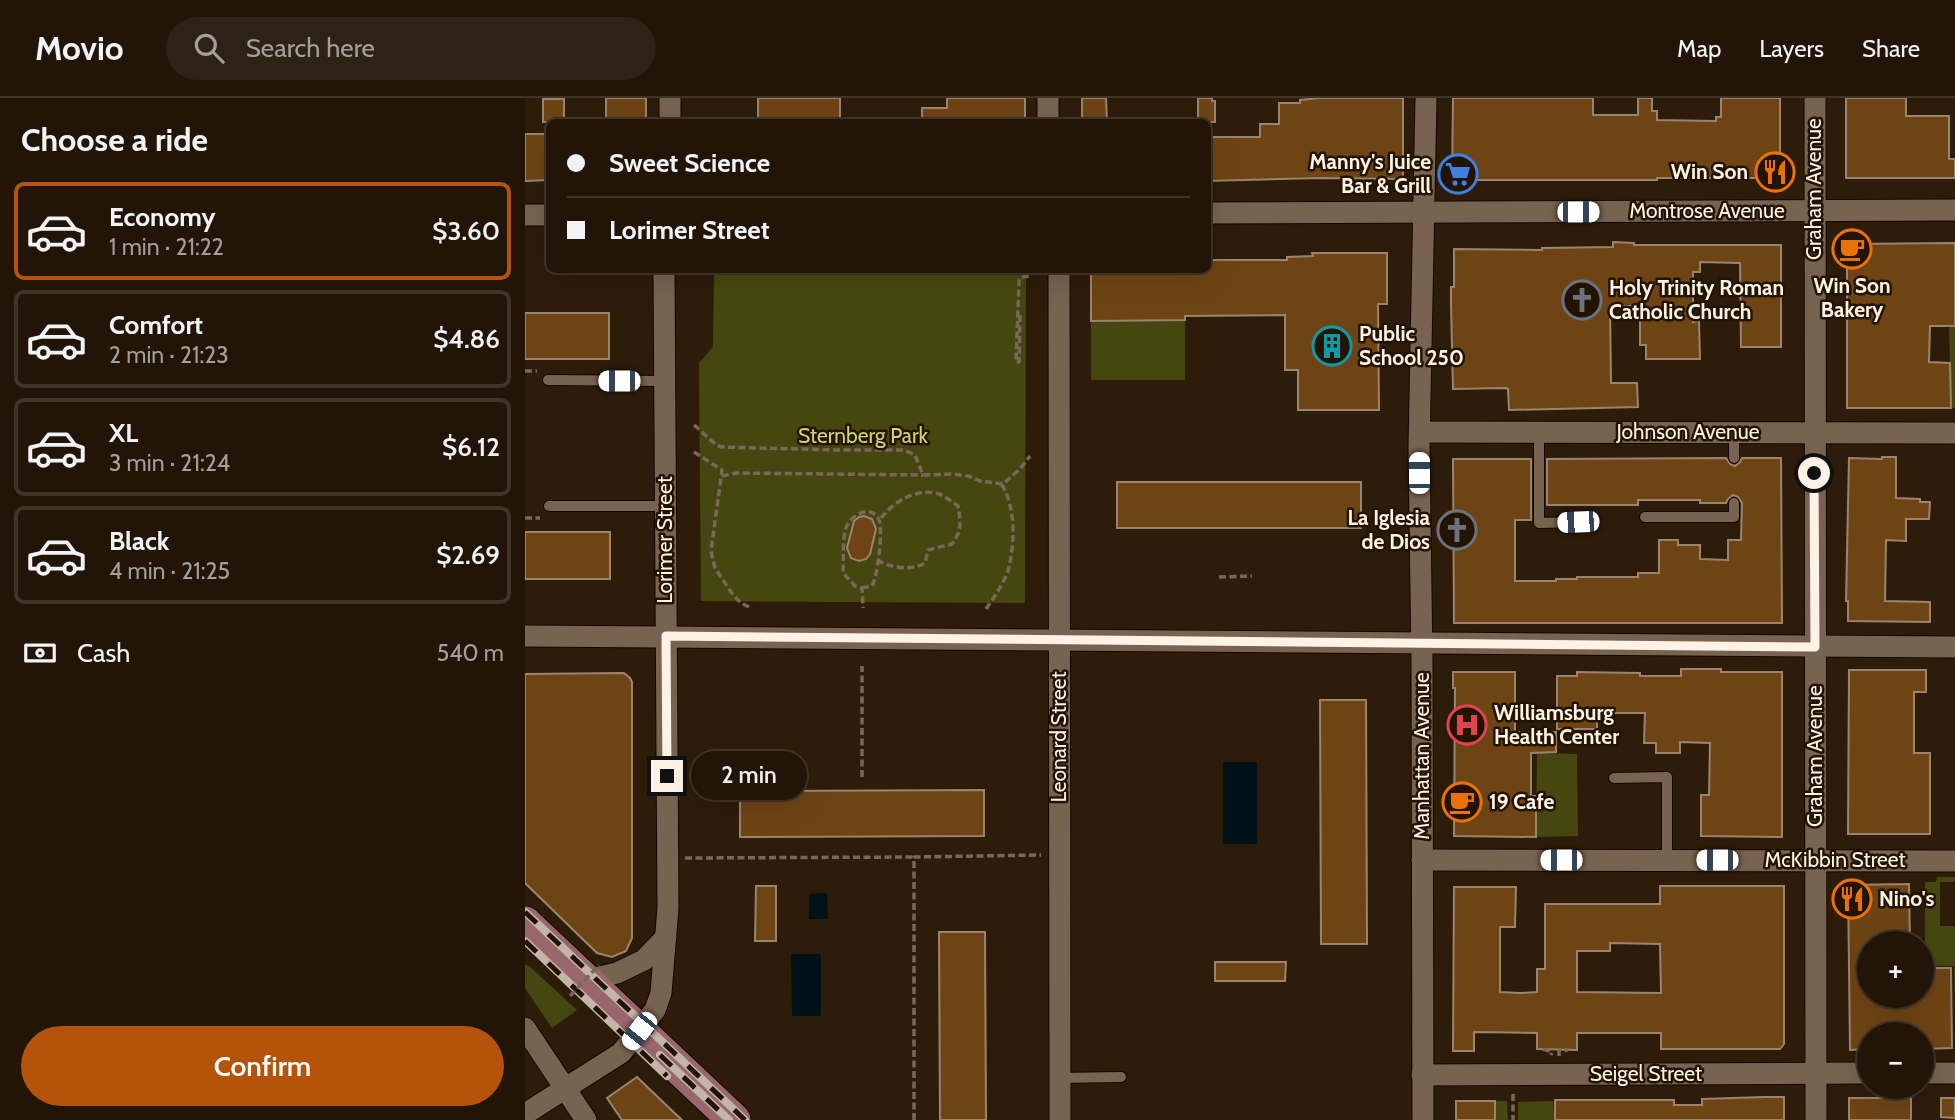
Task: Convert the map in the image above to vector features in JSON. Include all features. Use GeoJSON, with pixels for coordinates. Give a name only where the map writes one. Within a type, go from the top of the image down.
{"type":"FeatureCollection","features":[{"type":"Feature","properties":{"kind":"main road"},"geometry":{"type":"LineString","coordinates":[[525,923],[734,1120]]}},
{"type":"Feature","properties":{"kind":"street"},"geometry":{"type":"LineString","coordinates":[[670,98],[670,119]]}},
{"type":"Feature","properties":{"kind":"street"},"geometry":{"type":"LineString","coordinates":[[1048,98],[1048,119]]}},
{"type":"Feature","properties":{"kind":"street","name":"Manhattan Avenue"},"geometry":{"type":"LineString","coordinates":[[1423,1120],[1419,486],[1426,98]]}},
{"type":"Feature","properties":{"kind":"street","name":"Graham Avenue"},"geometry":{"type":"LineString","coordinates":[[1815,98],[1816,1120]]}},
{"type":"Feature","properties":{"kind":"street","name":"Montrose Avenue"},"geometry":{"type":"LineString","coordinates":[[1211,213],[1955,210]]}},
{"type":"Feature","properties":{"kind":"street"},"geometry":{"type":"LineString","coordinates":[[525,215],[546,215]]}},
{"type":"Feature","properties":{"kind":"street","name":"Lorimer Street"},"geometry":{"type":"LineString","coordinates":[[525,1114],[621,1053],[655,1010],[661,993],[668,908],[664,273]]}},
{"type":"Feature","properties":{"kind":"street","name":"Leonard Street"},"geometry":{"type":"LineString","coordinates":[[1059,273],[1060,1120]]}},
{"type":"Feature","properties":{"kind":"street","name":"Johnson Avenue"},"geometry":{"type":"LineString","coordinates":[[1420,432],[1955,433]]}},
{"type":"Feature","properties":{"kind":"street"},"geometry":{"type":"LineString","coordinates":[[525,636],[1955,647]]}},
{"type":"Feature","properties":{"kind":"street","name":"McKibbin Street"},"geometry":{"type":"LineString","coordinates":[[1422,860],[1955,861]]}},
{"type":"Feature","properties":{"kind":"street"},"geometry":{"type":"LineString","coordinates":[[585,980],[617,973],[644,960],[666,937]]}},
{"type":"Feature","properties":{"kind":"street"},"geometry":{"type":"LineString","coordinates":[[525,1028],[586,1120]]}},
{"type":"Feature","properties":{"kind":"street","name":"Seigel Street"},"geometry":{"type":"LineString","coordinates":[[1422,1075],[1857,1073]]}},
{"type":"Feature","properties":{"kind":"street"},"geometry":{"type":"LineString","coordinates":[[1934,1073],[1955,1073]]}},
{"type":"Feature","properties":{"kind":"lane"},"geometry":{"type":"LineString","coordinates":[[548,380],[665,381]]}},
{"type":"Feature","properties":{"kind":"lane"},"geometry":{"type":"LineString","coordinates":[[1539,432],[1539,523],[1578,522]]}},
{"type":"Feature","properties":{"kind":"lane"},"geometry":{"type":"LineString","coordinates":[[1734,432],[1734,458]]}},
{"type":"Feature","properties":{"kind":"lane"},"geometry":{"type":"LineString","coordinates":[[1645,517],[1734,517],[1734,503]]}},
{"type":"Feature","properties":{"kind":"lane"},"geometry":{"type":"LineString","coordinates":[[549,506],[665,506]]}},
{"type":"Feature","properties":{"kind":"lane"},"geometry":{"type":"LineString","coordinates":[[1614,778],[1667,777],[1667,860]]}},
{"type":"Feature","properties":{"kind":"lane"},"geometry":{"type":"LineString","coordinates":[[1060,1078],[1121,1077]]}},
{"type":"Feature","properties":{"kind":"path"},"geometry":{"type":"LineString","coordinates":[[1020,315],[1019,362],[1016,362],[1019,280],[1021,277],[1030,276]]}},
{"type":"Feature","properties":{"kind":"path"},"geometry":{"type":"LineString","coordinates":[[694,425],[706,434],[715,446],[721,447],[904,450],[915,455],[923,475]]}},
{"type":"Feature","properties":{"kind":"path"},"geometry":{"type":"LineString","coordinates":[[694,452],[722,470],[711,551],[715,568],[733,594],[749,607]]}},
{"type":"Feature","properties":{"kind":"path"},"geometry":{"type":"LineString","coordinates":[[722,476],[737,473],[953,474],[1003,484],[1030,456]]}},
{"type":"Feature","properties":{"kind":"path"},"geometry":{"type":"LineString","coordinates":[[986,609],[1002,585],[1010,559],[1012,519],[1009,498],[1003,484]]}},
{"type":"Feature","properties":{"kind":"path"},"geometry":{"type":"LineString","coordinates":[[877,560],[885,565],[918,568],[925,563],[928,550],[952,544],[960,529],[958,506],[940,494],[927,493],[902,499],[887,510],[879,521]]}},
{"type":"Feature","properties":{"kind":"path"},"geometry":{"type":"LineString","coordinates":[[860,512],[872,512],[879,521],[875,580],[872,586],[855,586],[843,573],[846,528],[852,516],[860,512]]}},
{"type":"Feature","properties":{"kind":"path"},"geometry":{"type":"LineString","coordinates":[[1219,577],[1252,576]]}},
{"type":"Feature","properties":{"kind":"path"},"geometry":{"type":"LineString","coordinates":[[862,588],[863,608]]}},
{"type":"Feature","properties":{"kind":"path"},"geometry":{"type":"LineString","coordinates":[[862,666],[862,777]]}},
{"type":"Feature","properties":{"kind":"path"},"geometry":{"type":"LineString","coordinates":[[668,858],[1059,855]]}},
{"type":"Feature","properties":{"kind":"path"},"geometry":{"type":"LineString","coordinates":[[914,857],[914,1120]]}},
{"type":"Feature","properties":{"kind":"path"},"geometry":{"type":"LineString","coordinates":[[1543,1049],[1552,1052]]}},
{"type":"Feature","properties":{"kind":"path"},"geometry":{"type":"LineString","coordinates":[[1559,1051],[1568,1050]]}},
{"type":"Feature","properties":{"kind":"path"},"geometry":{"type":"LineString","coordinates":[[1513,1092],[1513,1120]]}},
{"type":"Feature","properties":{"kind":"green space","name":"Sternberg Park"},"geometry":{"type":"Polygon","coordinates":[[[714,273],[1026,273],[1025,603],[701,601],[699,363],[713,347],[714,273]]]}},
{"type":"Feature","properties":{"kind":"green space"},"geometry":{"type":"Polygon","coordinates":[[[1185,320],[1185,380],[1091,380],[1091,321],[1185,320]]]}},
{"type":"Feature","properties":{"kind":"green space"},"geometry":{"type":"Polygon","coordinates":[[[1949,326],[1955,326],[1955,408],[1951,408],[1949,326]]]}},
{"type":"Feature","properties":{"kind":"green space"},"geometry":{"type":"Polygon","coordinates":[[[1537,753],[1577,754],[1578,836],[1536,837],[1537,753]]]}},
{"type":"Feature","properties":{"kind":"green space"},"geometry":{"type":"Polygon","coordinates":[[[1937,877],[1955,877],[1955,882],[1940,882],[1940,926],[1955,926],[1955,1006],[1954,966],[1934,966],[1934,931],[1925,931],[1925,882],[1936,882],[1937,877]]]}},
{"type":"Feature","properties":{"kind":"green space"},"geometry":{"type":"Polygon","coordinates":[[[525,965],[577,1010],[552,1028],[525,988],[525,965]]]}},
{"type":"Feature","properties":{"kind":"green space"},"geometry":{"type":"Polygon","coordinates":[[[1496,1101],[1507,1101],[1508,1120],[1496,1120],[1496,1101]]]}},
{"type":"Feature","properties":{"kind":"green space"},"geometry":{"type":"Polygon","coordinates":[[[1553,1101],[1554,1120],[1518,1120],[1518,1102],[1553,1101]]]}},
{"type":"Feature","properties":{"kind":"shaded area"},"geometry":{"type":"Polygon","coordinates":[[[1223,762],[1257,762],[1257,844],[1223,844],[1223,762]]]}},
{"type":"Feature","properties":{"kind":"shaded area"},"geometry":{"type":"Polygon","coordinates":[[[827,893],[828,919],[809,919],[809,894],[827,893]]]}},
{"type":"Feature","properties":{"kind":"shaded area"},"geometry":{"type":"Polygon","coordinates":[[[791,954],[821,954],[821,1016],[792,1016],[791,954]]]}},
{"type":"Feature","properties":{"kind":"building"},"geometry":{"type":"Polygon","coordinates":[[[606,98],[646,98],[646,119],[606,119],[606,98]]]}},
{"type":"Feature","properties":{"kind":"building"},"geometry":{"type":"Polygon","coordinates":[[[758,98],[840,98],[840,119],[758,119],[758,98]]]}},
{"type":"Feature","properties":{"kind":"building"},"geometry":{"type":"Polygon","coordinates":[[[947,98],[1025,98],[1025,119],[922,119],[922,108],[947,108],[947,98]]]}},
{"type":"Feature","properties":{"kind":"building"},"geometry":{"type":"Polygon","coordinates":[[[1082,98],[1106,98],[1107,119],[1082,119],[1082,98]]]}},
{"type":"Feature","properties":{"kind":"building"},"geometry":{"type":"Polygon","coordinates":[[[1198,98],[1212,98],[1212,101],[1215,101],[1215,122],[1211,122],[1211,119],[1198,119],[1198,98]]]}},
{"type":"Feature","properties":{"kind":"building"},"geometry":{"type":"Polygon","coordinates":[[[1403,98],[1403,179],[1211,181],[1211,137],[1260,137],[1260,124],[1279,124],[1279,103],[1300,103],[1300,100],[1403,98]]]}},
{"type":"Feature","properties":{"kind":"building"},"geometry":{"type":"Polygon","coordinates":[[[1453,98],[1593,98],[1593,115],[1638,115],[1638,98],[1652,98],[1652,111],[1657,111],[1657,120],[1716,121],[1716,117],[1721,117],[1721,98],[1780,98],[1780,178],[1452,180],[1453,98]]]}},
{"type":"Feature","properties":{"kind":"building"},"geometry":{"type":"Polygon","coordinates":[[[1846,98],[1906,98],[1906,116],[1949,116],[1949,159],[1955,159],[1955,178],[1846,178],[1846,98]]]}},
{"type":"Feature","properties":{"kind":"building"},"geometry":{"type":"Polygon","coordinates":[[[543,99],[564,99],[564,119],[546,119],[546,122],[543,122],[543,99]]]}},
{"type":"Feature","properties":{"kind":"building"},"geometry":{"type":"Polygon","coordinates":[[[525,134],[546,134],[546,180],[525,181],[525,134]]]}},
{"type":"Feature","properties":{"kind":"building"},"geometry":{"type":"Polygon","coordinates":[[[1613,242],[1634,245],[1781,245],[1781,347],[1741,347],[1740,263],[1700,262],[1700,272],[1693,272],[1693,322],[1699,321],[1700,359],[1646,359],[1646,345],[1640,345],[1640,306],[1610,306],[1611,383],[1637,383],[1638,407],[1509,410],[1506,388],[1453,389],[1451,287],[1454,287],[1454,249],[1542,250],[1613,247],[1613,242]]]}},
{"type":"Feature","properties":{"kind":"building"},"geometry":{"type":"Polygon","coordinates":[[[1955,243],[1955,326],[1930,326],[1929,362],[1950,363],[1951,408],[1847,408],[1847,244],[1955,243]]]}},
{"type":"Feature","properties":{"kind":"building","name":"Public School 250"},"geometry":{"type":"Polygon","coordinates":[[[1312,253],[1387,253],[1387,304],[1378,304],[1379,410],[1298,410],[1298,370],[1285,370],[1285,315],[1091,321],[1091,273],[1211,273],[1211,260],[1287,260],[1287,257],[1313,256],[1312,253]]]}},
{"type":"Feature","properties":{"kind":"building"},"geometry":{"type":"Polygon","coordinates":[[[525,313],[609,313],[609,359],[525,359],[525,313]]]}},
{"type":"Feature","properties":{"kind":"building"},"geometry":{"type":"Polygon","coordinates":[[[1896,457],[1896,498],[1930,502],[1929,519],[1906,519],[1906,541],[1886,540],[1885,601],[1930,602],[1930,622],[1848,621],[1846,601],[1849,458],[1896,457]]]}},
{"type":"Feature","properties":{"kind":"building"},"geometry":{"type":"Polygon","coordinates":[[[1726,458],[1735,466],[1742,458],[1781,458],[1782,623],[1454,623],[1453,459],[1531,459],[1531,520],[1515,520],[1515,581],[1556,581],[1577,577],[1638,577],[1638,573],[1659,573],[1659,540],[1678,540],[1678,545],[1700,545],[1700,559],[1728,560],[1728,540],[1741,540],[1742,503],[1733,495],[1726,503],[1700,503],[1700,500],[1638,500],[1638,505],[1547,505],[1547,459],[1726,458]]]}},
{"type":"Feature","properties":{"kind":"building"},"geometry":{"type":"Polygon","coordinates":[[[1117,482],[1361,482],[1361,528],[1117,528],[1117,482]]]}},
{"type":"Feature","properties":{"kind":"building"},"geometry":{"type":"Polygon","coordinates":[[[864,516],[872,519],[876,529],[870,554],[859,561],[851,558],[847,548],[854,521],[864,516]]]}},
{"type":"Feature","properties":{"kind":"building"},"geometry":{"type":"Polygon","coordinates":[[[525,532],[610,532],[610,579],[525,579],[525,532]]]}},
{"type":"Feature","properties":{"kind":"building"},"geometry":{"type":"Polygon","coordinates":[[[1681,669],[1782,672],[1782,837],[1701,836],[1701,795],[1709,795],[1710,743],[1680,742],[1680,753],[1656,753],[1656,743],[1644,743],[1645,713],[1597,713],[1597,729],[1557,729],[1557,676],[1577,676],[1577,672],[1681,676],[1681,669]]]}},
{"type":"Feature","properties":{"kind":"building"},"geometry":{"type":"Polygon","coordinates":[[[1849,670],[1926,670],[1926,692],[1914,692],[1914,753],[1930,753],[1930,834],[1848,834],[1849,670]]]}},
{"type":"Feature","properties":{"kind":"building"},"geometry":{"type":"Polygon","coordinates":[[[1453,672],[1515,672],[1515,732],[1556,732],[1556,752],[1531,753],[1531,796],[1536,796],[1536,837],[1454,836],[1453,672]]]}},
{"type":"Feature","properties":{"kind":"building"},"geometry":{"type":"Polygon","coordinates":[[[624,673],[632,682],[632,938],[626,951],[612,957],[597,953],[525,883],[525,674],[624,673]]]}},
{"type":"Feature","properties":{"kind":"building"},"geometry":{"type":"Polygon","coordinates":[[[1320,700],[1366,700],[1367,944],[1321,944],[1320,700]]]}},
{"type":"Feature","properties":{"kind":"building"},"geometry":{"type":"Polygon","coordinates":[[[984,790],[984,836],[740,837],[740,791],[984,790]]]}},
{"type":"Feature","properties":{"kind":"building"},"geometry":{"type":"Polygon","coordinates":[[[1909,884],[1910,931],[1857,931],[1857,1008],[1934,1008],[1934,968],[1951,968],[1952,1048],[1934,1049],[1934,1022],[1857,1022],[1857,1050],[1850,1050],[1848,885],[1909,884]]]}},
{"type":"Feature","properties":{"kind":"building"},"geometry":{"type":"Polygon","coordinates":[[[756,886],[776,886],[776,941],[755,941],[756,886]]]}},
{"type":"Feature","properties":{"kind":"building"},"geometry":{"type":"Polygon","coordinates":[[[1660,886],[1784,886],[1784,1044],[1780,1049],[1661,1049],[1661,1033],[1577,1033],[1577,1050],[1537,1049],[1537,1033],[1474,1032],[1474,1051],[1453,1051],[1454,887],[1516,887],[1515,927],[1500,927],[1500,992],[1537,992],[1537,969],[1545,969],[1545,904],[1660,904],[1660,886]],[[1610,943],[1610,951],[1577,951],[1577,992],[1661,993],[1660,944],[1610,943]]]}},
{"type":"Feature","properties":{"kind":"building"},"geometry":{"type":"Polygon","coordinates":[[[939,932],[985,932],[986,1120],[940,1120],[939,932]]]}},
{"type":"Feature","properties":{"kind":"building"},"geometry":{"type":"Polygon","coordinates":[[[1215,962],[1286,962],[1285,981],[1215,981],[1215,962]]]}},
{"type":"Feature","properties":{"kind":"building"},"geometry":{"type":"Polygon","coordinates":[[[637,1077],[682,1120],[622,1120],[607,1098],[637,1077]]]}},
{"type":"Feature","properties":{"kind":"building"},"geometry":{"type":"Polygon","coordinates":[[[1784,1097],[1784,1120],[1555,1120],[1555,1100],[1674,1100],[1674,1105],[1702,1105],[1702,1099],[1784,1097]]]}},
{"type":"Feature","properties":{"kind":"building"},"geometry":{"type":"Polygon","coordinates":[[[1849,1098],[1911,1099],[1911,1120],[1849,1120],[1849,1098]]]}},
{"type":"Feature","properties":{"kind":"building"},"geometry":{"type":"Polygon","coordinates":[[[1941,1098],[1955,1098],[1955,1118],[1941,1117],[1941,1098]]]}},
{"type":"Feature","properties":{"kind":"building"},"geometry":{"type":"Polygon","coordinates":[[[1456,1101],[1495,1101],[1495,1120],[1456,1120],[1456,1101]]]}},
{"type":"Feature","properties":{"kind":"railway"},"geometry":{"type":"LineString","coordinates":[[525,912],[745,1120]]}},
{"type":"Feature","properties":{"kind":"railway"},"geometry":{"type":"LineString","coordinates":[[525,941],[667,1076]]}},
{"type":"Feature","properties":{"kind":"railway"},"geometry":{"type":"LineString","coordinates":[[660,1055],[729,1120]]}},
{"type":"Feature","properties":{"kind":"place","name":"Win Son"},"geometry":{"type":"Point","coordinates":[1775,172]}},
{"type":"Feature","properties":{"kind":"place","name":"Manny's Juice Bar & Grill"},"geometry":{"type":"Point","coordinates":[1458,174]}},
{"type":"Feature","properties":{"kind":"place","name":"Win Son Bakery"},"geometry":{"type":"Point","coordinates":[1852,249]}},
{"type":"Feature","properties":{"kind":"place","name":"Holy Trinity Roman Catholic Church"},"geometry":{"type":"Point","coordinates":[1582,300]}},
{"type":"Feature","properties":{"kind":"place","name":"Public School 250"},"geometry":{"type":"Point","coordinates":[1332,346]}},
{"type":"Feature","properties":{"kind":"place","name":"La Iglesia de Dios"},"geometry":{"type":"Point","coordinates":[1457,530]}},
{"type":"Feature","properties":{"kind":"place","name":"Williamsburg Health Center"},"geometry":{"type":"Point","coordinates":[1467,725]}},
{"type":"Feature","properties":{"kind":"place","name":"19 Cafe"},"geometry":{"type":"Point","coordinates":[1462,802]}},
{"type":"Feature","properties":{"kind":"place","name":"Nino's"},"geometry":{"type":"Point","coordinates":[1852,899]}},
{"type":"Feature","properties":{"kind":"route"},"geometry":{"type":"LineString","coordinates":[[667,776],[666,636],[1815,647],[1814,473]]}}]}
